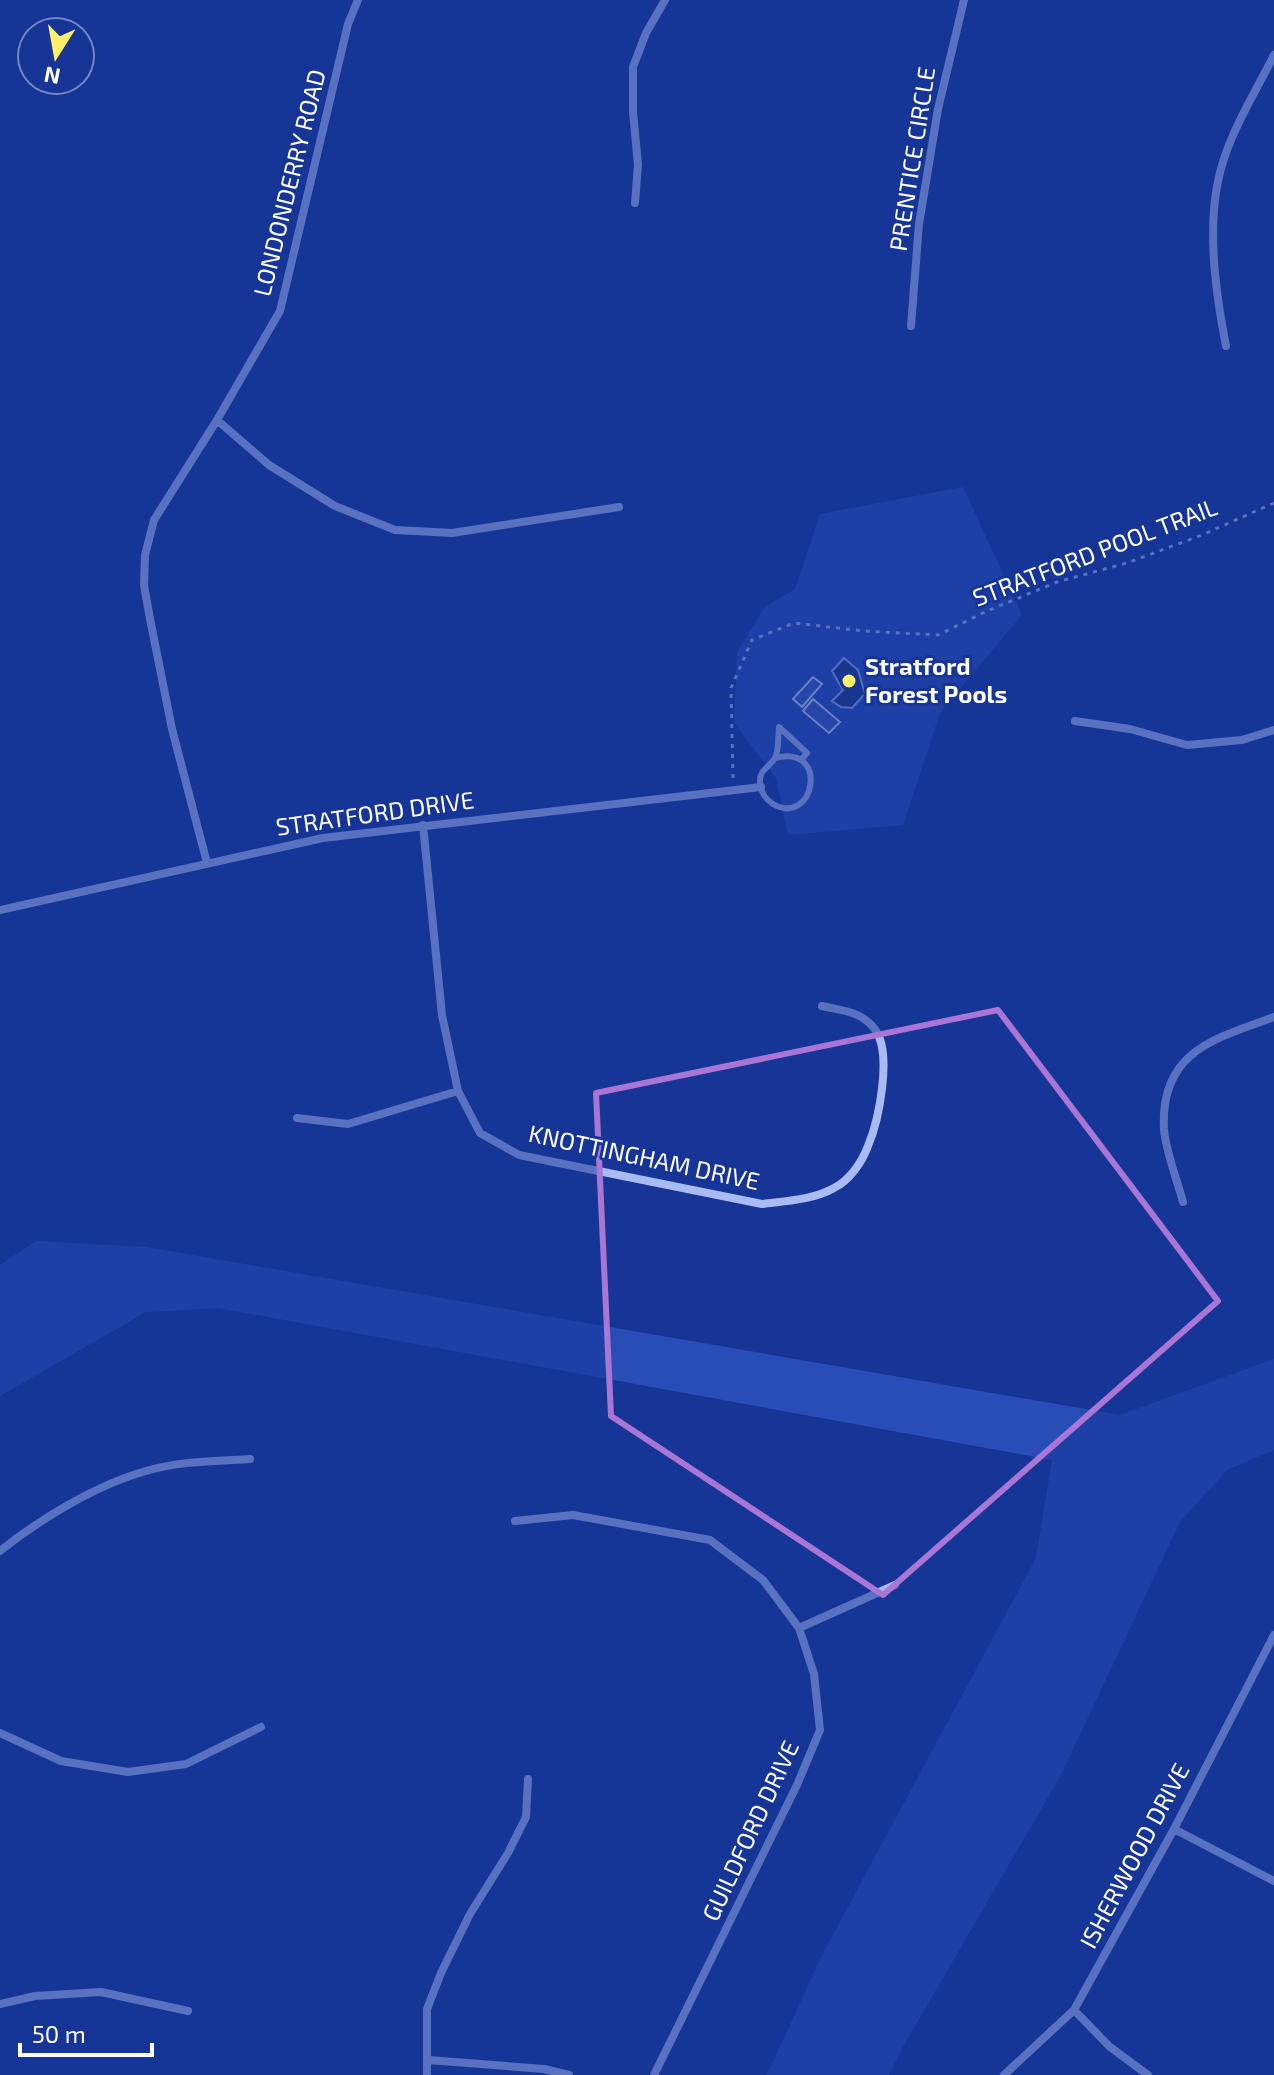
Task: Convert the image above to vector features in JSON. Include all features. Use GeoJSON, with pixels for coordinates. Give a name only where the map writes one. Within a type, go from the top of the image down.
{"type":"FeatureCollection","features":[{"type":"Feature","properties":{"kind":"street","name":"LONDONDERRY ROAD"},"geometry":{"type":"LineString","coordinates":[[207,863],[172,729],[144,585],[145,555],[154,520],[280,311],[348,24],[358,0]]}},
{"type":"Feature","properties":{"kind":"street"},"geometry":{"type":"LineString","coordinates":[[635,203],[638,165],[633,67],[646,33],[665,0]]}},
{"type":"Feature","properties":{"kind":"street","name":"PRENTICE CIRCLE"},"geometry":{"type":"LineString","coordinates":[[911,326],[919,224],[938,109],[964,0]]}},
{"type":"Feature","properties":{"kind":"street"},"geometry":{"type":"LineString","coordinates":[[1226,346],[1216,295],[1213,223],[1222,162],[1274,55]]}},
{"type":"Feature","properties":{"kind":"street"},"geometry":{"type":"LineString","coordinates":[[217,420],[269,465],[335,506],[395,530],[452,533],[619,507]]}},
{"type":"Feature","properties":{"kind":"street"},"geometry":{"type":"LineString","coordinates":[[1075,721],[1130,729],[1187,745],[1242,740],[1274,730]]}},
{"type":"Feature","properties":{"kind":"street","name":"STRATFORD DRIVE"},"geometry":{"type":"LineString","coordinates":[[0,910],[323,838],[761,787]]}},
{"type":"Feature","properties":{"kind":"street","name":"KNOTTINGHAM DRIVE"},"geometry":{"type":"LineString","coordinates":[[423,825],[442,1015],[458,1091],[480,1133],[519,1155],[762,1204],[801,1199],[834,1188],[855,1170],[869,1145],[885,1062],[877,1032],[859,1014],[822,1006]]}},
{"type":"Feature","properties":{"kind":"street"},"geometry":{"type":"LineString","coordinates":[[1183,1202],[1164,1131],[1166,1088],[1185,1058],[1224,1035],[1274,1017]]}},
{"type":"Feature","properties":{"kind":"street"},"geometry":{"type":"LineString","coordinates":[[297,1118],[348,1124],[458,1091]]}},
{"type":"Feature","properties":{"kind":"street"},"geometry":{"type":"LineString","coordinates":[[0,1551],[36,1523],[146,1471],[206,1461],[250,1459]]}},
{"type":"Feature","properties":{"kind":"street","name":"GUILDFORD DRIVE"},"geometry":{"type":"LineString","coordinates":[[515,1521],[573,1515],[710,1540],[763,1580],[799,1628],[814,1674],[820,1730],[797,1785],[654,2075]]}},
{"type":"Feature","properties":{"kind":"street"},"geometry":{"type":"LineString","coordinates":[[799,1628],[895,1585]]}},
{"type":"Feature","properties":{"kind":"street","name":"ISHERWOOD DRIVE"},"geometry":{"type":"LineString","coordinates":[[1004,2075],[1074,2010],[1174,1829],[1274,1635]]}},
{"type":"Feature","properties":{"kind":"street"},"geometry":{"type":"LineString","coordinates":[[0,1733],[61,1761],[128,1772],[186,1764],[261,1727]]}},
{"type":"Feature","properties":{"kind":"street"},"geometry":{"type":"LineString","coordinates":[[427,2075],[427,2009],[470,1914],[508,1853],[526,1817],[528,1779]]}},
{"type":"Feature","properties":{"kind":"street"},"geometry":{"type":"LineString","coordinates":[[1174,1829],[1274,1881]]}},
{"type":"Feature","properties":{"kind":"street"},"geometry":{"type":"LineString","coordinates":[[0,2004],[35,1996],[101,1992],[188,2011]]}},
{"type":"Feature","properties":{"kind":"street"},"geometry":{"type":"LineString","coordinates":[[1074,2010],[1110,2047],[1148,2075]]}},
{"type":"Feature","properties":{"kind":"street"},"geometry":{"type":"LineString","coordinates":[[428,2060],[544,2069],[569,2075]]}},
{"type":"Feature","properties":{"kind":"lane"},"geometry":{"type":"LineString","coordinates":[[775,758],[792,756],[801,760],[807,766],[812,782],[811,790],[800,803],[784,807],[769,801],[761,787],[763,770],[775,758],[779,727],[807,753],[801,760]]}},
{"type":"Feature","properties":{"kind":"path","name":"STRATFORD POOL TRAIL"},"geometry":{"type":"LineString","coordinates":[[733,790],[731,688],[752,640],[794,623],[938,635],[1057,582],[1127,563],[1202,535],[1274,503]]}},
{"type":"Feature","properties":{"kind":"highlighted area"},"geometry":{"type":"Polygon","coordinates":[[[998,1010],[1218,1301],[883,1595],[611,1416],[596,1093],[998,1010]]]}},
{"type":"Feature","properties":{"kind":"shaded area"},"geometry":{"type":"Polygon","coordinates":[[[963,487],[1022,615],[940,713],[903,825],[788,835],[776,778],[734,723],[737,652],[765,607],[795,589],[820,514],[963,487]]]}},
{"type":"Feature","properties":{"kind":"shaded area","name":"Stratford Forest Pools"},"geometry":{"type":"Polygon","coordinates":[[[844,658],[858,670],[865,694],[852,708],[841,707],[832,701],[843,690],[832,671],[844,658]]]}},
{"type":"Feature","properties":{"kind":"shaded area"},"geometry":{"type":"Polygon","coordinates":[[[36,1241],[146,1247],[1120,1415],[1274,1359],[1274,1450],[1227,1470],[1180,1522],[1061,1775],[889,2075],[767,2075],[821,1957],[1036,1558],[1052,1460],[218,1308],[146,1312],[0,1396],[0,1265],[36,1241]]]}},
{"type":"Feature","properties":{"kind":"building"},"geometry":{"type":"Polygon","coordinates":[[[813,677],[822,684],[802,707],[793,699],[813,677]]]}},
{"type":"Feature","properties":{"kind":"building"},"geometry":{"type":"Polygon","coordinates":[[[813,699],[840,722],[829,733],[803,711],[813,699]]]}},
{"type":"Feature","properties":{"kind":"place","name":"Stratford Forest Pools"},"geometry":{"type":"Point","coordinates":[849,681]}}]}
